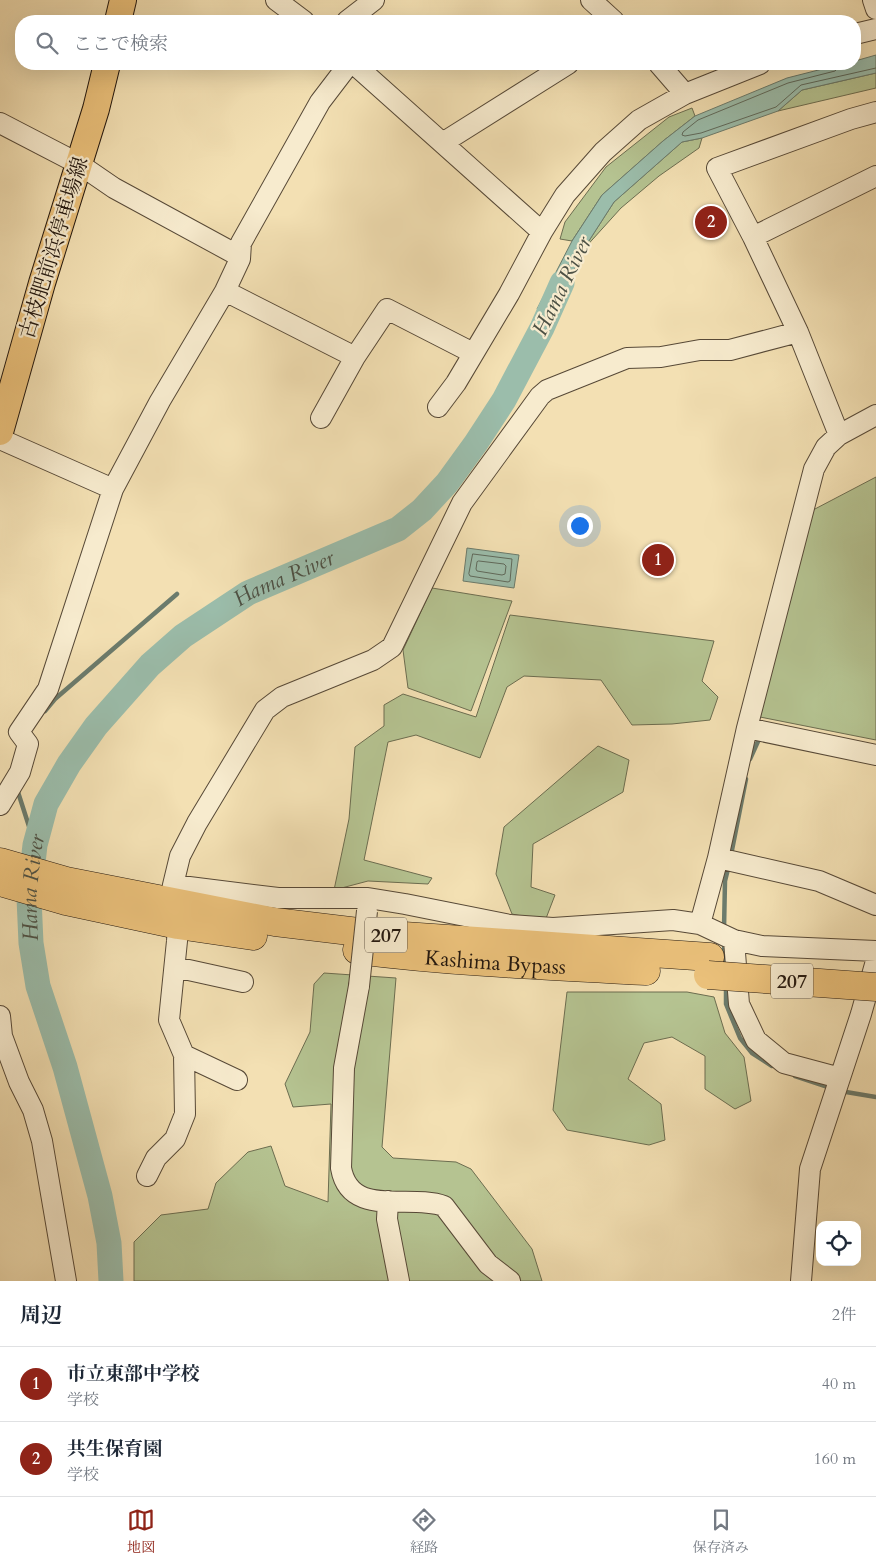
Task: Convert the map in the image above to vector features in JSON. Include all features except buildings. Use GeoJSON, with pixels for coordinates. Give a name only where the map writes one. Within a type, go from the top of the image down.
{"type":"FeatureCollection","features":[{"type":"Feature","properties":{"kind":"highway","name":"207"},"geometry":{"type":"LineString","coordinates":[[0,862],[66,891]]}},
{"type":"Feature","properties":{"kind":"highway","name":"Kashima Bypass"},"geometry":{"type":"LineString","coordinates":[[0,882],[174,904],[294,942],[409,956],[521,965],[709,966],[876,970]]}},
{"type":"Feature","properties":{"kind":"highway","name":"Kashima Bypass"},"geometry":{"type":"LineString","coordinates":[[709,966],[876,988]]}},
{"type":"Feature","properties":{"kind":"main road"},"geometry":{"type":"LineString","coordinates":[[119,15],[123,0]]}},
{"type":"Feature","properties":{"kind":"main road","name":"古枝肥前浜停車場線"},"geometry":{"type":"LineString","coordinates":[[2,418],[96,110],[106,70]]}},
{"type":"Feature","properties":{"kind":"street"},"geometry":{"type":"LineString","coordinates":[[276,0],[296,15]]}},
{"type":"Feature","properties":{"kind":"street"},"geometry":{"type":"LineString","coordinates":[[355,15],[374,0]]}},
{"type":"Feature","properties":{"kind":"street"},"geometry":{"type":"LineString","coordinates":[[591,0],[607,15]]}},
{"type":"Feature","properties":{"kind":"street"},"geometry":{"type":"LineString","coordinates":[[873,0],[876,9]]}},
{"type":"Feature","properties":{"kind":"street"},"geometry":{"type":"LineString","coordinates":[[861,33],[876,29]]}},
{"type":"Feature","properties":{"kind":"street"},"geometry":{"type":"LineString","coordinates":[[0,804],[20,772],[23,738],[48,689],[113,489],[160,401],[225,291],[240,259],[241,243],[316,110],[345,70]]}},
{"type":"Feature","properties":{"kind":"street"},"geometry":{"type":"LineString","coordinates":[[361,70],[444,142],[542,232]]}},
{"type":"Feature","properties":{"kind":"street"},"geometry":{"type":"LineString","coordinates":[[444,142],[558,70]]}},
{"type":"Feature","properties":{"kind":"street"},"geometry":{"type":"LineString","coordinates":[[664,70],[685,94]]}},
{"type":"Feature","properties":{"kind":"street"},"geometry":{"type":"LineString","coordinates":[[438,407],[456,382],[509,294],[542,232],[565,195],[603,152],[639,120],[685,94],[745,70]]}},
{"type":"Feature","properties":{"kind":"street"},"geometry":{"type":"LineString","coordinates":[[839,435],[798,332],[753,236],[718,168],[851,119],[876,112]]}},
{"type":"Feature","properties":{"kind":"street"},"geometry":{"type":"LineString","coordinates":[[0,123],[79,164],[114,188],[240,256]]}},
{"type":"Feature","properties":{"kind":"street"},"geometry":{"type":"LineString","coordinates":[[753,236],[876,176]]}},
{"type":"Feature","properties":{"kind":"street"},"geometry":{"type":"LineString","coordinates":[[225,291],[355,357]]}},
{"type":"Feature","properties":{"kind":"street"},"geometry":{"type":"LineString","coordinates":[[321,418],[355,357],[387,309],[473,354]]}},
{"type":"Feature","properties":{"kind":"street"},"geometry":{"type":"LineString","coordinates":[[146,1176],[156,1158],[175,1139],[185,1114],[184,1055],[169,1020],[175,967],[174,904],[180,856],[197,823],[266,710],[282,697],[373,660],[392,647],[462,503],[540,396],[547,390],[627,358],[661,357],[700,350],[730,350],[798,332]]}},
{"type":"Feature","properties":{"kind":"street"},"geometry":{"type":"LineString","coordinates":[[700,924],[718,858],[759,731],[814,469],[826,447],[839,435],[876,415]]}},
{"type":"Feature","properties":{"kind":"street"},"geometry":{"type":"LineString","coordinates":[[0,440],[113,489]]}},
{"type":"Feature","properties":{"kind":"street"},"geometry":{"type":"LineString","coordinates":[[759,731],[876,755]]}},
{"type":"Feature","properties":{"kind":"street"},"geometry":{"type":"LineString","coordinates":[[718,858],[739,861],[819,881],[876,905]]}},
{"type":"Feature","properties":{"kind":"street"},"geometry":{"type":"LineString","coordinates":[[174,904],[278,898],[367,904],[406,904],[510,925],[553,928],[673,920],[700,924],[734,940],[762,946],[876,951]]}},
{"type":"Feature","properties":{"kind":"street"},"geometry":{"type":"LineString","coordinates":[[367,904],[359,986],[344,1068],[341,1168],[343,1179],[352,1192],[372,1201],[433,1202],[444,1206],[488,1264],[510,1281]]}},
{"type":"Feature","properties":{"kind":"street"},"geometry":{"type":"LineString","coordinates":[[734,940],[739,1004],[756,1040],[784,1063],[840,1078]]}},
{"type":"Feature","properties":{"kind":"street"},"geometry":{"type":"LineString","coordinates":[[801,1281],[810,1169],[862,1014],[876,961]]}},
{"type":"Feature","properties":{"kind":"street"},"geometry":{"type":"LineString","coordinates":[[175,967],[243,982]]}},
{"type":"Feature","properties":{"kind":"street"},"geometry":{"type":"LineString","coordinates":[[0,1016],[2,1036],[18,1082],[34,1110],[42,1141],[66,1281]]}},
{"type":"Feature","properties":{"kind":"street"},"geometry":{"type":"LineString","coordinates":[[184,1055],[237,1080]]}},
{"type":"Feature","properties":{"kind":"street"},"geometry":{"type":"LineString","coordinates":[[388,1201],[388,1219],[399,1281]]}},
{"type":"Feature","properties":{"kind":"green space"},"geometry":{"type":"Polygon","coordinates":[[[876,73],[876,88],[778,111],[802,90],[876,73]]]}},
{"type":"Feature","properties":{"kind":"green space"},"geometry":{"type":"Polygon","coordinates":[[[692,108],[695,116],[663,141],[602,195],[572,241],[560,239],[565,222],[606,167],[669,117],[692,108]]]}},
{"type":"Feature","properties":{"kind":"green space"},"geometry":{"type":"Polygon","coordinates":[[[702,138],[699,148],[659,176],[621,208],[583,250],[614,202],[682,142],[702,138]]]}},
{"type":"Feature","properties":{"kind":"green space"},"geometry":{"type":"Polygon","coordinates":[[[876,477],[876,740],[760,717],[813,510],[876,477]]]}},
{"type":"Feature","properties":{"kind":"green space"},"geometry":{"type":"Polygon","coordinates":[[[432,588],[512,601],[471,711],[408,688],[403,650],[432,588]]]}},
{"type":"Feature","properties":{"kind":"green space"},"geometry":{"type":"Polygon","coordinates":[[[510,615],[714,641],[702,681],[718,697],[710,720],[672,724],[632,725],[601,680],[524,676],[507,687],[480,758],[416,735],[388,742],[364,860],[432,878],[428,884],[368,881],[334,890],[349,819],[355,747],[384,726],[384,705],[403,694],[476,717],[510,615]]]}},
{"type":"Feature","properties":{"kind":"green space"},"geometry":{"type":"Polygon","coordinates":[[[598,746],[629,760],[623,792],[533,844],[531,887],[555,895],[545,921],[512,914],[496,874],[504,827],[598,746]]]}},
{"type":"Feature","properties":{"kind":"green space"},"geometry":{"type":"Polygon","coordinates":[[[324,973],[396,978],[382,1147],[393,1158],[456,1162],[471,1169],[532,1249],[542,1281],[134,1281],[134,1242],[161,1215],[208,1209],[216,1183],[248,1152],[271,1146],[285,1186],[328,1202],[331,1104],[293,1107],[285,1084],[310,1032],[314,984],[324,973]]]}},
{"type":"Feature","properties":{"kind":"green space"},"geometry":{"type":"Polygon","coordinates":[[[567,992],[687,992],[714,997],[725,1033],[744,1057],[751,1101],[735,1109],[705,1089],[705,1056],[672,1037],[644,1043],[628,1079],[661,1104],[665,1140],[649,1145],[567,1130],[553,1110],[567,992]]]}},
{"type":"Feature","properties":{"kind":"water"},"geometry":{"type":"Polygon","coordinates":[[[876,55],[876,73],[802,90],[778,111],[702,138],[682,142],[614,202],[583,250],[554,317],[537,309],[572,241],[602,195],[663,141],[695,116],[787,78],[818,70],[861,70],[861,59],[876,55]]]}},
{"type":"Feature","properties":{"kind":"water"},"geometry":{"type":"Polygon","coordinates":[[[467,548],[519,555],[514,588],[463,581],[467,548]]]}},
{"type":"Feature","properties":{"kind":"waterway","name":"Hama River"},"geometry":{"type":"LineString","coordinates":[[111,1281],[109,1243],[100,1196],[65,1067],[38,986],[31,943],[29,898],[35,845],[46,804],[69,764],[96,726],[150,665],[183,636],[248,593],[398,529],[422,510],[447,483],[504,400],[542,328],[562,283]]}},
{"type":"Feature","properties":{"kind":"waterway"},"geometry":{"type":"LineString","coordinates":[[45,711],[55,699],[177,594]]}},
{"type":"Feature","properties":{"kind":"waterway"},"geometry":{"type":"LineString","coordinates":[[750,759],[760,737]]}},
{"type":"Feature","properties":{"kind":"waterway"},"geometry":{"type":"LineString","coordinates":[[731,855],[746,779]]}},
{"type":"Feature","properties":{"kind":"waterway"},"geometry":{"type":"LineString","coordinates":[[17,789],[35,845]]}},
{"type":"Feature","properties":{"kind":"waterway"},"geometry":{"type":"LineString","coordinates":[[724,929],[725,881],[729,865]]}},
{"type":"Feature","properties":{"kind":"waterway"},"geometry":{"type":"LineString","coordinates":[[724,942],[725,967]]}},
{"type":"Feature","properties":{"kind":"waterway"},"geometry":{"type":"LineString","coordinates":[[726,984],[726,1004],[740,1038],[752,1053],[772,1066]]}},
{"type":"Feature","properties":{"kind":"waterway"},"geometry":{"type":"LineString","coordinates":[[795,1076],[831,1088]]}},
{"type":"Feature","properties":{"kind":"waterway"},"geometry":{"type":"LineString","coordinates":[[840,1091],[876,1097]]}},
{"type":"Feature","properties":{"kind":"place","name":"共生保育園"},"geometry":{"type":"Point","coordinates":[711,222]}},
{"type":"Feature","properties":{"kind":"place","name":"市立東部中学校"},"geometry":{"type":"Point","coordinates":[658,560]}}]}
